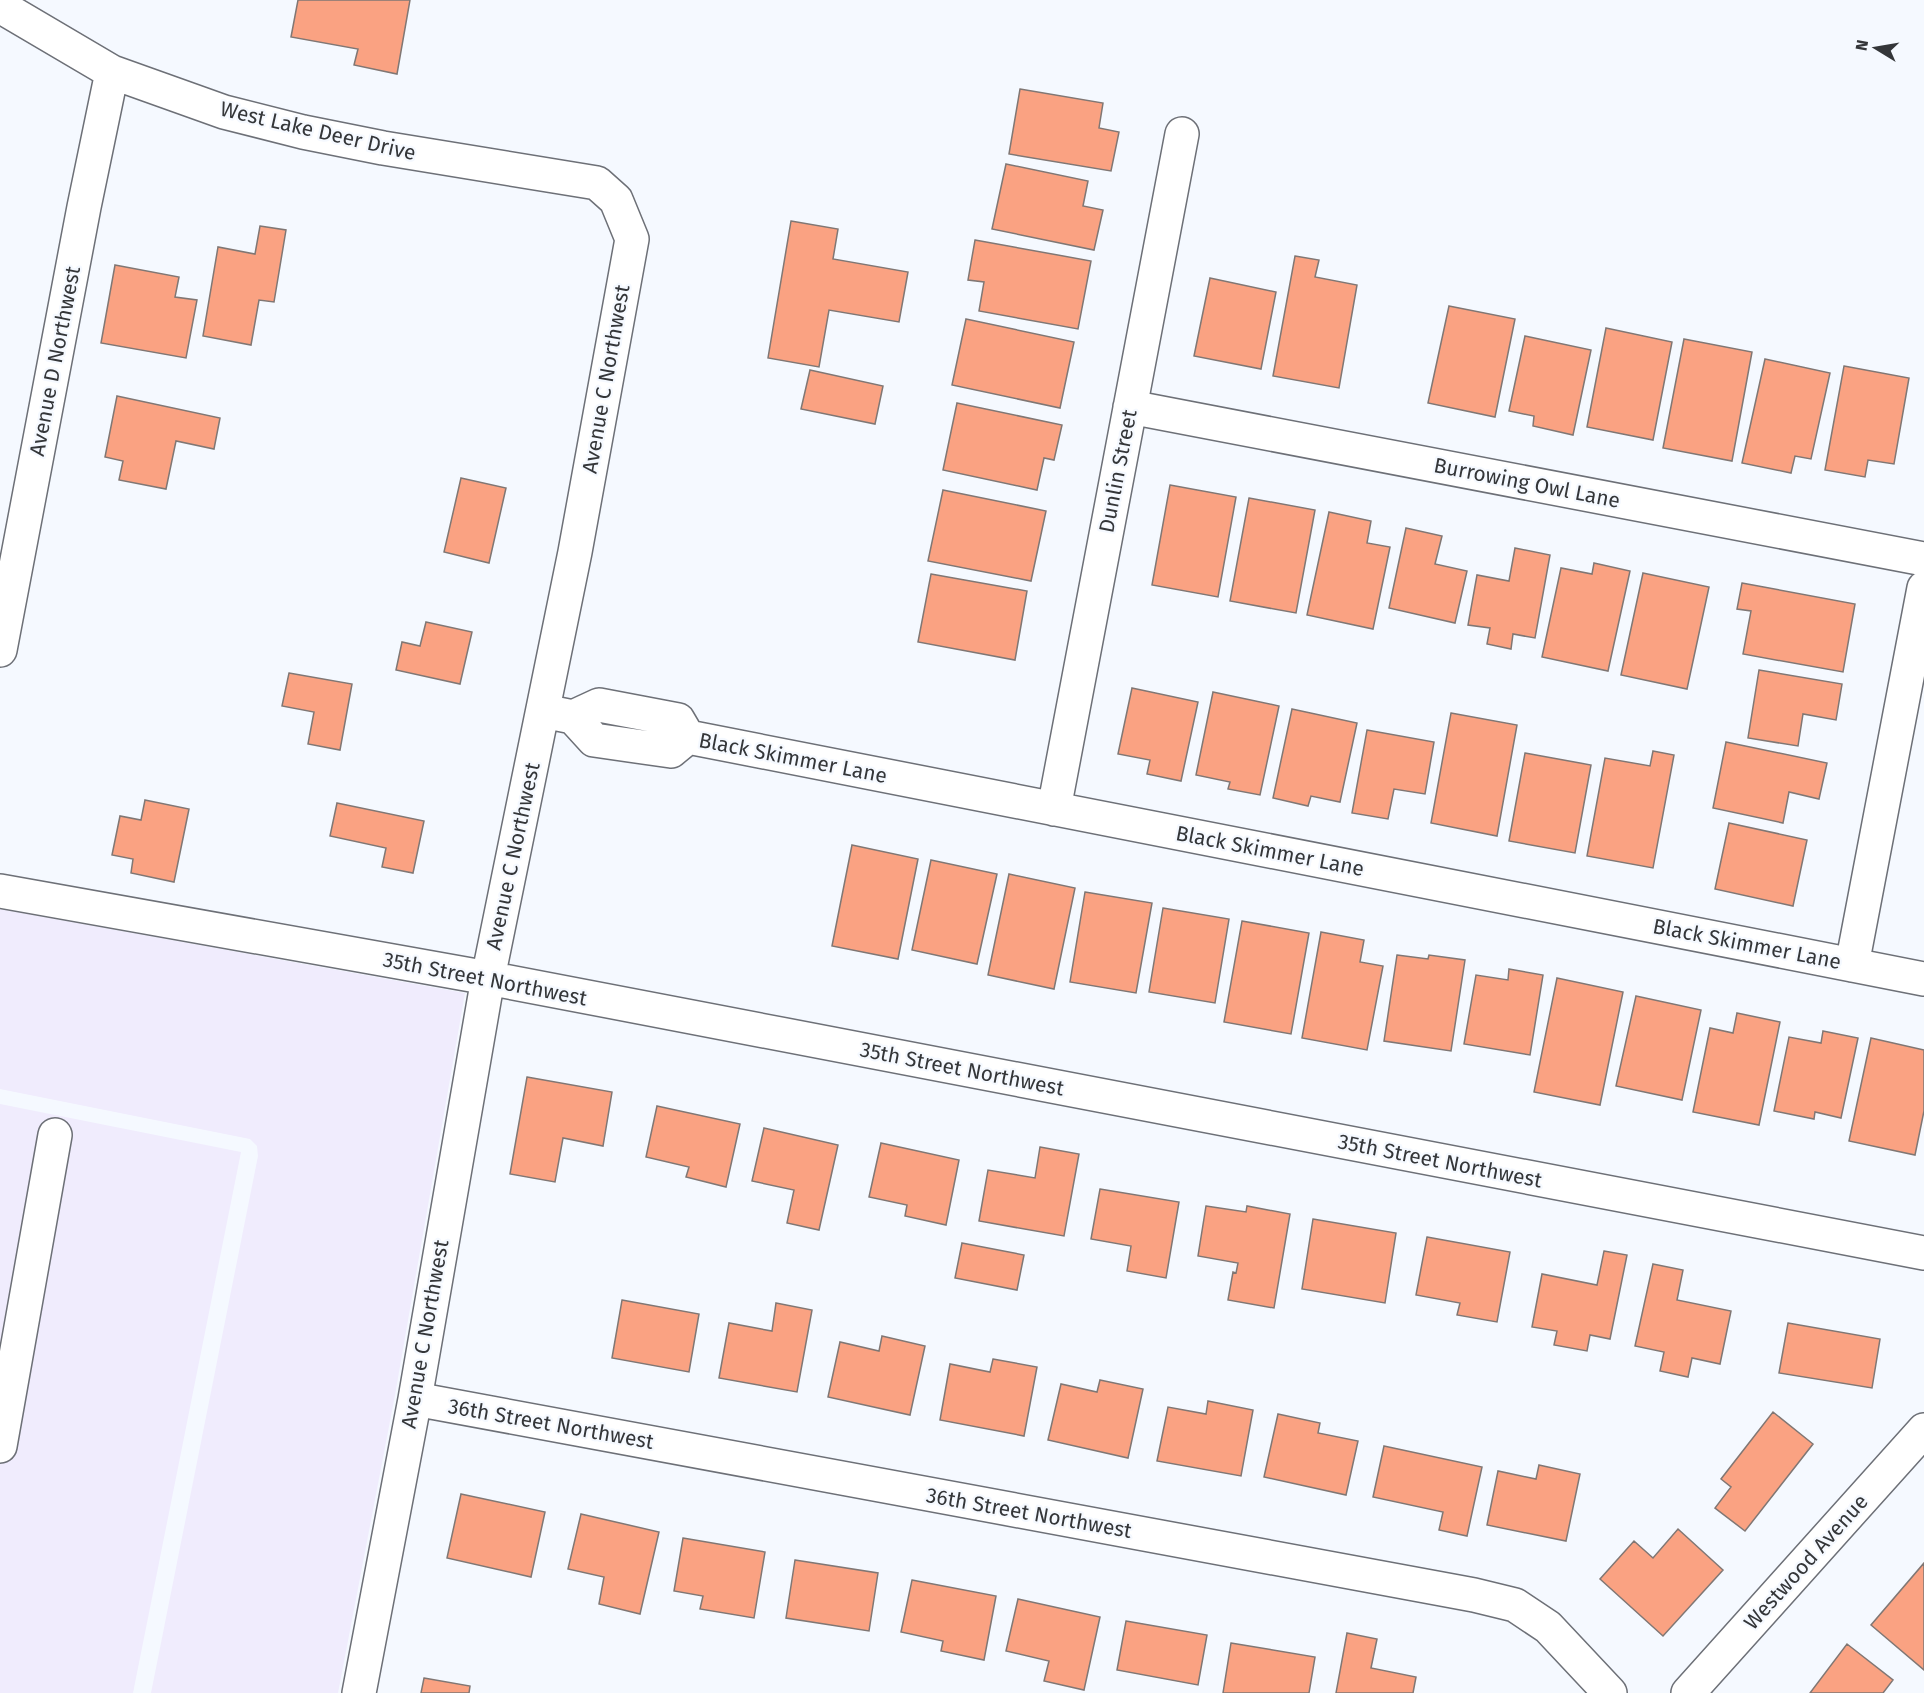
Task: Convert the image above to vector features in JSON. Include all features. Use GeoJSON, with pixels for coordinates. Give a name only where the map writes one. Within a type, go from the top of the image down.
{"type":"FeatureCollection","features":[{"type":"Feature","properties":{"kind":"street","name":"West Lake Deer Drive"},"geometry":{"type":"LineString","coordinates":[[0,6],[112,72],[224,112],[303,132],[383,148],[597,183],[616,200]]}},
{"type":"Feature","properties":{"kind":"street","name":"Avenue D Northwest"},"geometry":{"type":"LineString","coordinates":[[0,650],[84,207],[112,72]]}},
{"type":"Feature","properties":{"kind":"street","name":"Dunlin Street"},"geometry":{"type":"LineString","coordinates":[[1054,809],[1182,134]]}},
{"type":"Feature","properties":{"kind":"street","name":"Avenue C Northwest"},"geometry":{"type":"LineString","coordinates":[[358,1693],[415,1399],[488,978],[558,714],[575,552],[632,239],[616,200]]}},
{"type":"Feature","properties":{"kind":"street","name":"Burrowing Owl Lane"},"geometry":{"type":"LineString","coordinates":[[1130,407],[1924,559]]}},
{"type":"Feature","properties":{"kind":"street","name":"Black Skimmer Lane"},"geometry":{"type":"LineString","coordinates":[[1852,965],[1924,588]]}},
{"type":"Feature","properties":{"kind":"street","name":"Black Skimmer Lane"},"geometry":{"type":"LineString","coordinates":[[558,714],[598,705],[678,720],[688,737],[1924,979]]}},
{"type":"Feature","properties":{"kind":"street","name":"35th Street Northwest"},"geometry":{"type":"LineString","coordinates":[[0,891],[488,978],[1924,1253]]}},
{"type":"Feature","properties":{"kind":"street"},"geometry":{"type":"LineString","coordinates":[[0,1446],[55,1135]]}},
{"type":"Feature","properties":{"kind":"street","name":"36th Street Northwest"},"geometry":{"type":"LineString","coordinates":[[415,1399],[1474,1595],[1515,1605],[1548,1627],[1610,1693]]}},
{"type":"Feature","properties":{"kind":"street","name":"Westwood Avenue"},"geometry":{"type":"LineString","coordinates":[[1688,1693],[1924,1430]]}},
{"type":"Feature","properties":{"kind":"shaded area"},"geometry":{"type":"Polygon","coordinates":[[[0,909],[465,993],[395,1395],[338,1693],[151,1693],[258,1156],[257,1146],[250,1139],[0,1089],[0,909]]]}},
{"type":"Feature","properties":{"kind":"shaded area"},"geometry":{"type":"Polygon","coordinates":[[[0,1104],[241,1152],[133,1693],[0,1693],[0,1104]]]}},
{"type":"Feature","properties":{"kind":"building"},"geometry":{"type":"Polygon","coordinates":[[[298,0],[410,0],[397,74],[354,65],[358,49],[291,37],[298,0]]]}},
{"type":"Feature","properties":{"kind":"building"},"geometry":{"type":"Polygon","coordinates":[[[1020,89],[1103,103],[1099,128],[1119,132],[1111,171],[1009,154],[1020,89]]]}},
{"type":"Feature","properties":{"kind":"building"},"geometry":{"type":"Polygon","coordinates":[[[1006,164],[1088,181],[1083,206],[1103,210],[1094,250],[992,229],[1006,164]]]}},
{"type":"Feature","properties":{"kind":"building"},"geometry":{"type":"Polygon","coordinates":[[[791,221],[838,229],[833,259],[908,272],[899,322],[829,310],[819,367],[768,358],[791,221]]]}},
{"type":"Feature","properties":{"kind":"building"},"geometry":{"type":"Polygon","coordinates":[[[260,226],[286,230],[274,302],[259,300],[251,345],[203,336],[218,247],[255,254],[260,226]]]}},
{"type":"Feature","properties":{"kind":"building"},"geometry":{"type":"Polygon","coordinates":[[[975,240],[1091,261],[1078,329],[979,311],[984,282],[968,280],[975,240]]]}},
{"type":"Feature","properties":{"kind":"building"},"geometry":{"type":"Polygon","coordinates":[[[1295,256],[1319,260],[1315,277],[1357,285],[1339,388],[1273,376],[1295,256]]]}},
{"type":"Feature","properties":{"kind":"building"},"geometry":{"type":"Polygon","coordinates":[[[115,265],[179,277],[175,297],[197,300],[186,358],[101,343],[115,265]]]}},
{"type":"Feature","properties":{"kind":"building"},"geometry":{"type":"Polygon","coordinates":[[[1210,278],[1276,292],[1261,369],[1194,356],[1210,278]]]}},
{"type":"Feature","properties":{"kind":"building"},"geometry":{"type":"Polygon","coordinates":[[[1449,306],[1515,319],[1495,417],[1428,403],[1449,306]]]}},
{"type":"Feature","properties":{"kind":"building"},"geometry":{"type":"Polygon","coordinates":[[[966,319],[1074,342],[1060,408],[952,385],[966,319]]]}},
{"type":"Feature","properties":{"kind":"building"},"geometry":{"type":"Polygon","coordinates":[[[1606,328],[1672,342],[1653,440],[1587,427],[1606,328]]]}},
{"type":"Feature","properties":{"kind":"building"},"geometry":{"type":"Polygon","coordinates":[[[1525,336],[1591,350],[1573,435],[1533,426],[1534,416],[1509,411],[1525,336]]]}},
{"type":"Feature","properties":{"kind":"building"},"geometry":{"type":"Polygon","coordinates":[[[1684,339],[1752,352],[1732,461],[1663,448],[1684,339]]]}},
{"type":"Feature","properties":{"kind":"building"},"geometry":{"type":"Polygon","coordinates":[[[1765,359],[1830,373],[1811,459],[1795,456],[1791,473],[1742,463],[1765,359]]]}},
{"type":"Feature","properties":{"kind":"building"},"geometry":{"type":"Polygon","coordinates":[[[1844,366],[1909,378],[1894,464],[1868,460],[1865,477],[1825,470],[1844,366]]]}},
{"type":"Feature","properties":{"kind":"building"},"geometry":{"type":"Polygon","coordinates":[[[810,370],[883,386],[875,424],[801,409],[810,370]]]}},
{"type":"Feature","properties":{"kind":"building"},"geometry":{"type":"Polygon","coordinates":[[[117,396],[220,418],[214,449],[176,441],[166,489],[119,480],[123,461],[105,457],[117,396]]]}},
{"type":"Feature","properties":{"kind":"building"},"geometry":{"type":"Polygon","coordinates":[[[957,403],[1062,425],[1054,460],[1044,458],[1037,490],[943,470],[957,403]]]}},
{"type":"Feature","properties":{"kind":"building"},"geometry":{"type":"Polygon","coordinates":[[[461,478],[506,488],[489,563],[444,552],[461,478]]]}},
{"type":"Feature","properties":{"kind":"building"},"geometry":{"type":"Polygon","coordinates":[[[1170,485],[1236,497],[1218,597],[1152,585],[1170,485]]]}},
{"type":"Feature","properties":{"kind":"building"},"geometry":{"type":"Polygon","coordinates":[[[943,490],[1046,511],[1031,581],[928,561],[943,490]]]}},
{"type":"Feature","properties":{"kind":"building"},"geometry":{"type":"Polygon","coordinates":[[[1249,498],[1315,510],[1296,613],[1230,601],[1249,498]]]}},
{"type":"Feature","properties":{"kind":"building"},"geometry":{"type":"Polygon","coordinates":[[[1329,512],[1371,521],[1367,543],[1390,547],[1373,629],[1307,615],[1329,512]]]}},
{"type":"Feature","properties":{"kind":"building"},"geometry":{"type":"Polygon","coordinates":[[[1406,528],[1442,536],[1435,564],[1467,571],[1455,623],[1389,608],[1406,528]]]}},
{"type":"Feature","properties":{"kind":"building"},"geometry":{"type":"Polygon","coordinates":[[[1515,548],[1550,555],[1535,638],[1513,634],[1511,649],[1487,644],[1490,628],[1468,625],[1477,575],[1509,581],[1515,548]]]}},
{"type":"Feature","properties":{"kind":"building"},"geometry":{"type":"Polygon","coordinates":[[[1594,563],[1630,571],[1608,671],[1542,657],[1561,568],[1592,574],[1594,563]]]}},
{"type":"Feature","properties":{"kind":"building"},"geometry":{"type":"Polygon","coordinates":[[[1643,573],[1709,587],[1687,689],[1621,675],[1643,573]]]}},
{"type":"Feature","properties":{"kind":"building"},"geometry":{"type":"Polygon","coordinates":[[[931,574],[1027,591],[1015,660],[918,642],[931,574]]]}},
{"type":"Feature","properties":{"kind":"building"},"geometry":{"type":"Polygon","coordinates":[[[1742,583],[1855,604],[1843,672],[1743,654],[1751,611],[1737,609],[1742,583]]]}},
{"type":"Feature","properties":{"kind":"building"},"geometry":{"type":"Polygon","coordinates":[[[426,622],[472,632],[460,684],[396,670],[402,642],[420,646],[426,622]]]}},
{"type":"Feature","properties":{"kind":"building"},"geometry":{"type":"Polygon","coordinates":[[[1759,670],[1842,684],[1836,720],[1803,714],[1798,746],[1748,738],[1759,670]]]}},
{"type":"Feature","properties":{"kind":"building"},"geometry":{"type":"Polygon","coordinates":[[[289,673],[352,684],[340,750],[308,744],[314,712],[282,706],[289,673]]]}},
{"type":"Feature","properties":{"kind":"building"},"geometry":{"type":"Polygon","coordinates":[[[1132,688],[1198,702],[1181,781],[1147,774],[1150,760],[1118,754],[1132,688]]]}},
{"type":"Feature","properties":{"kind":"building"},"geometry":{"type":"Polygon","coordinates":[[[1213,692],[1279,706],[1260,795],[1228,789],[1230,782],[1196,775],[1213,692]]]}},
{"type":"Feature","properties":{"kind":"building"},"geometry":{"type":"Polygon","coordinates":[[[1292,709],[1357,723],[1340,802],[1311,796],[1308,806],[1273,798],[1292,709]]]}},
{"type":"Feature","properties":{"kind":"building"},"geometry":{"type":"Polygon","coordinates":[[[1451,713],[1517,725],[1497,836],[1431,823],[1451,713]]]}},
{"type":"Feature","properties":{"kind":"building"},"geometry":{"type":"Polygon","coordinates":[[[1367,730],[1434,742],[1425,794],[1394,789],[1388,819],[1352,813],[1367,730]]]}},
{"type":"Feature","properties":{"kind":"building"},"geometry":{"type":"Polygon","coordinates":[[[1726,742],[1827,763],[1819,799],[1789,792],[1783,823],[1713,808],[1726,742]]]}},
{"type":"Feature","properties":{"kind":"building"},"geometry":{"type":"Polygon","coordinates":[[[1653,751],[1674,755],[1653,868],[1587,856],[1605,758],[1650,766],[1653,751]]]}},
{"type":"Feature","properties":{"kind":"building"},"geometry":{"type":"Polygon","coordinates":[[[1525,753],[1591,765],[1575,853],[1509,841],[1525,753]]]}},
{"type":"Feature","properties":{"kind":"building"},"geometry":{"type":"Polygon","coordinates":[[[145,800],[189,809],[174,882],[131,873],[133,859],[112,855],[120,816],[141,820],[145,800]]]}},
{"type":"Feature","properties":{"kind":"building"},"geometry":{"type":"Polygon","coordinates":[[[337,803],[424,821],[413,873],[382,867],[386,848],[330,836],[337,803]]]}},
{"type":"Feature","properties":{"kind":"building"},"geometry":{"type":"Polygon","coordinates":[[[1729,823],[1807,840],[1793,906],[1715,889],[1729,823]]]}},
{"type":"Feature","properties":{"kind":"building"},"geometry":{"type":"Polygon","coordinates":[[[852,845],[918,859],[898,959],[832,946],[852,845]]]}},
{"type":"Feature","properties":{"kind":"building"},"geometry":{"type":"Polygon","coordinates":[[[931,860],[997,874],[977,964],[912,950],[931,860]]]}},
{"type":"Feature","properties":{"kind":"building"},"geometry":{"type":"Polygon","coordinates":[[[1009,874],[1075,888],[1054,989],[988,975],[1009,874]]]}},
{"type":"Feature","properties":{"kind":"building"},"geometry":{"type":"Polygon","coordinates":[[[1085,892],[1152,903],[1136,993],[1070,982],[1085,892]]]}},
{"type":"Feature","properties":{"kind":"building"},"geometry":{"type":"Polygon","coordinates":[[[1163,908],[1229,919],[1215,1003],[1149,992],[1163,908]]]}},
{"type":"Feature","properties":{"kind":"building"},"geometry":{"type":"Polygon","coordinates":[[[1242,921],[1309,933],[1291,1034],[1224,1022],[1242,921]]]}},
{"type":"Feature","properties":{"kind":"building"},"geometry":{"type":"Polygon","coordinates":[[[1321,932],[1364,940],[1360,962],[1383,966],[1367,1050],[1302,1038],[1321,932]]]}},
{"type":"Feature","properties":{"kind":"building"},"geometry":{"type":"Polygon","coordinates":[[[1397,955],[1428,959],[1429,955],[1465,960],[1451,1051],[1384,1041],[1397,955]]]}},
{"type":"Feature","properties":{"kind":"building"},"geometry":{"type":"Polygon","coordinates":[[[1509,969],[1543,975],[1530,1055],[1464,1044],[1476,975],[1508,980],[1509,969]]]}},
{"type":"Feature","properties":{"kind":"building"},"geometry":{"type":"Polygon","coordinates":[[[1557,978],[1623,992],[1600,1105],[1534,1092],[1557,978]]]}},
{"type":"Feature","properties":{"kind":"building"},"geometry":{"type":"Polygon","coordinates":[[[1636,996],[1701,1010],[1682,1100],[1616,1086],[1636,996]]]}},
{"type":"Feature","properties":{"kind":"building"},"geometry":{"type":"Polygon","coordinates":[[[1737,1013],[1780,1022],[1759,1125],[1693,1112],[1710,1028],[1733,1033],[1737,1013]]]}},
{"type":"Feature","properties":{"kind":"building"},"geometry":{"type":"Polygon","coordinates":[[[1823,1031],[1858,1038],[1841,1118],[1815,1112],[1814,1119],[1774,1111],[1789,1037],[1821,1043],[1823,1031]]]}},
{"type":"Feature","properties":{"kind":"building"},"geometry":{"type":"Polygon","coordinates":[[[1871,1038],[1924,1050],[1924,1111],[1915,1155],[1849,1141],[1871,1038]]]}},
{"type":"Feature","properties":{"kind":"building"},"geometry":{"type":"Polygon","coordinates":[[[527,1077],[612,1092],[603,1146],[563,1138],[555,1182],[510,1174],[527,1077]]]}},
{"type":"Feature","properties":{"kind":"building"},"geometry":{"type":"Polygon","coordinates":[[[657,1106],[740,1124],[726,1187],[686,1177],[689,1167],[646,1157],[657,1106]]]}},
{"type":"Feature","properties":{"kind":"building"},"geometry":{"type":"Polygon","coordinates":[[[764,1128],[838,1145],[819,1230],[787,1223],[794,1190],[752,1181],[764,1128]]]}},
{"type":"Feature","properties":{"kind":"building"},"geometry":{"type":"Polygon","coordinates":[[[881,1143],[959,1160],[946,1225],[905,1216],[907,1205],[869,1197],[881,1143]]]}},
{"type":"Feature","properties":{"kind":"building"},"geometry":{"type":"Polygon","coordinates":[[[1040,1147],[1079,1154],[1064,1236],[979,1221],[988,1170],[1035,1178],[1040,1147]]]}},
{"type":"Feature","properties":{"kind":"building"},"geometry":{"type":"Polygon","coordinates":[[[1100,1189],[1179,1202],[1166,1278],[1127,1271],[1131,1246],[1091,1239],[1100,1189]]]}},
{"type":"Feature","properties":{"kind":"building"},"geometry":{"type":"Polygon","coordinates":[[[1206,1206],[1246,1212],[1247,1206],[1290,1214],[1274,1308],[1228,1300],[1233,1272],[1236,1273],[1238,1263],[1198,1256],[1206,1206]]]}},
{"type":"Feature","properties":{"kind":"building"},"geometry":{"type":"Polygon","coordinates":[[[1313,1219],[1396,1233],[1385,1303],[1302,1289],[1313,1219]]]}},
{"type":"Feature","properties":{"kind":"building"},"geometry":{"type":"Polygon","coordinates":[[[1427,1237],[1510,1252],[1497,1322],[1457,1315],[1460,1303],[1416,1295],[1427,1237]]]}},
{"type":"Feature","properties":{"kind":"building"},"geometry":{"type":"Polygon","coordinates":[[[962,1243],[1024,1255],[1017,1290],[955,1278],[962,1243]]]}},
{"type":"Feature","properties":{"kind":"building"},"geometry":{"type":"Polygon","coordinates":[[[1604,1251],[1627,1255],[1610,1339],[1590,1335],[1587,1351],[1554,1345],[1557,1331],[1532,1327],[1542,1274],[1597,1285],[1604,1251]]]}},
{"type":"Feature","properties":{"kind":"building"},"geometry":{"type":"Polygon","coordinates":[[[1653,1264],[1683,1270],[1677,1300],[1731,1311],[1720,1364],[1692,1358],[1688,1377],[1660,1371],[1664,1352],[1635,1346],[1653,1264]]]}},
{"type":"Feature","properties":{"kind":"building"},"geometry":{"type":"Polygon","coordinates":[[[622,1300],[699,1314],[689,1372],[612,1358],[622,1300]]]}},
{"type":"Feature","properties":{"kind":"building"},"geometry":{"type":"Polygon","coordinates":[[[776,1303],[812,1310],[797,1392],[719,1378],[729,1323],[772,1331],[776,1303]]]}},
{"type":"Feature","properties":{"kind":"building"},"geometry":{"type":"Polygon","coordinates":[[[1788,1323],[1880,1339],[1872,1388],[1779,1373],[1788,1323]]]}},
{"type":"Feature","properties":{"kind":"building"},"geometry":{"type":"Polygon","coordinates":[[[882,1336],[925,1346],[910,1415],[828,1397],[840,1342],[879,1351],[882,1336]]]}},
{"type":"Feature","properties":{"kind":"building"},"geometry":{"type":"Polygon","coordinates":[[[993,1359],[1037,1367],[1024,1436],[940,1420],[950,1364],[990,1372],[993,1359]]]}},
{"type":"Feature","properties":{"kind":"building"},"geometry":{"type":"Polygon","coordinates":[[[1100,1380],[1143,1389],[1128,1458],[1048,1440],[1061,1384],[1097,1392],[1100,1380]]]}},
{"type":"Feature","properties":{"kind":"building"},"geometry":{"type":"Polygon","coordinates":[[[1208,1401],[1253,1410],[1241,1476],[1157,1461],[1168,1407],[1206,1414],[1208,1401]]]}},
{"type":"Feature","properties":{"kind":"building"},"geometry":{"type":"Polygon","coordinates":[[[1773,1412],[1813,1444],[1745,1531],[1715,1508],[1731,1487],[1721,1479],[1773,1412]]]}},
{"type":"Feature","properties":{"kind":"building"},"geometry":{"type":"Polygon","coordinates":[[[1278,1414],[1320,1423],[1318,1433],[1358,1441],[1346,1495],[1264,1477],[1278,1414]]]}},
{"type":"Feature","properties":{"kind":"building"},"geometry":{"type":"Polygon","coordinates":[[[1384,1446],[1482,1467],[1467,1536],[1439,1530],[1443,1512],[1373,1497],[1384,1446]]]}},
{"type":"Feature","properties":{"kind":"building"},"geometry":{"type":"Polygon","coordinates":[[[1539,1465],[1580,1474],[1566,1541],[1487,1525],[1498,1471],[1536,1479],[1539,1465]]]}},
{"type":"Feature","properties":{"kind":"building"},"geometry":{"type":"Polygon","coordinates":[[[461,1494],[545,1512],[531,1577],[447,1558],[461,1494]]]}},
{"type":"Feature","properties":{"kind":"building"},"geometry":{"type":"Polygon","coordinates":[[[581,1514],[659,1532],[640,1614],[599,1604],[604,1577],[568,1569],[581,1514]]]}},
{"type":"Feature","properties":{"kind":"building"},"geometry":{"type":"Polygon","coordinates":[[[1678,1529],[1723,1570],[1663,1636],[1600,1579],[1634,1541],[1653,1558],[1678,1529]]]}},
{"type":"Feature","properties":{"kind":"building"},"geometry":{"type":"Polygon","coordinates":[[[683,1538],[765,1552],[754,1618],[700,1609],[703,1596],[674,1591],[683,1538]]]}},
{"type":"Feature","properties":{"kind":"building"},"geometry":{"type":"Polygon","coordinates":[[[795,1560],[878,1573],[869,1631],[786,1618],[795,1560]]]}},
{"type":"Feature","properties":{"kind":"building"},"geometry":{"type":"Polygon","coordinates":[[[1924,1563],[1924,1670],[1871,1625],[1924,1563]]]}},
{"type":"Feature","properties":{"kind":"building"},"geometry":{"type":"Polygon","coordinates":[[[912,1580],[996,1596],[984,1660],[941,1651],[943,1641],[901,1632],[912,1580]]]}},
{"type":"Feature","properties":{"kind":"building"},"geometry":{"type":"Polygon","coordinates":[[[1018,1599],[1100,1617],[1084,1690],[1044,1681],[1049,1661],[1006,1651],[1018,1599]]]}},
{"type":"Feature","properties":{"kind":"building"},"geometry":{"type":"Polygon","coordinates":[[[1126,1621],[1207,1635],[1198,1685],[1117,1670],[1126,1621]]]}},
{"type":"Feature","properties":{"kind":"building"},"geometry":{"type":"Polygon","coordinates":[[[1347,1633],[1377,1639],[1371,1668],[1416,1677],[1413,1693],[1336,1693],[1347,1633]]]}},
{"type":"Feature","properties":{"kind":"building"},"geometry":{"type":"Polygon","coordinates":[[[1231,1643],[1315,1657],[1309,1693],[1223,1693],[1231,1643]]]}},
{"type":"Feature","properties":{"kind":"building"},"geometry":{"type":"Polygon","coordinates":[[[1847,1644],[1893,1680],[1883,1693],[1810,1693],[1847,1644]]]}},
{"type":"Feature","properties":{"kind":"building"},"geometry":{"type":"Polygon","coordinates":[[[424,1678],[470,1686],[469,1693],[421,1693],[424,1678]]]}}]}
